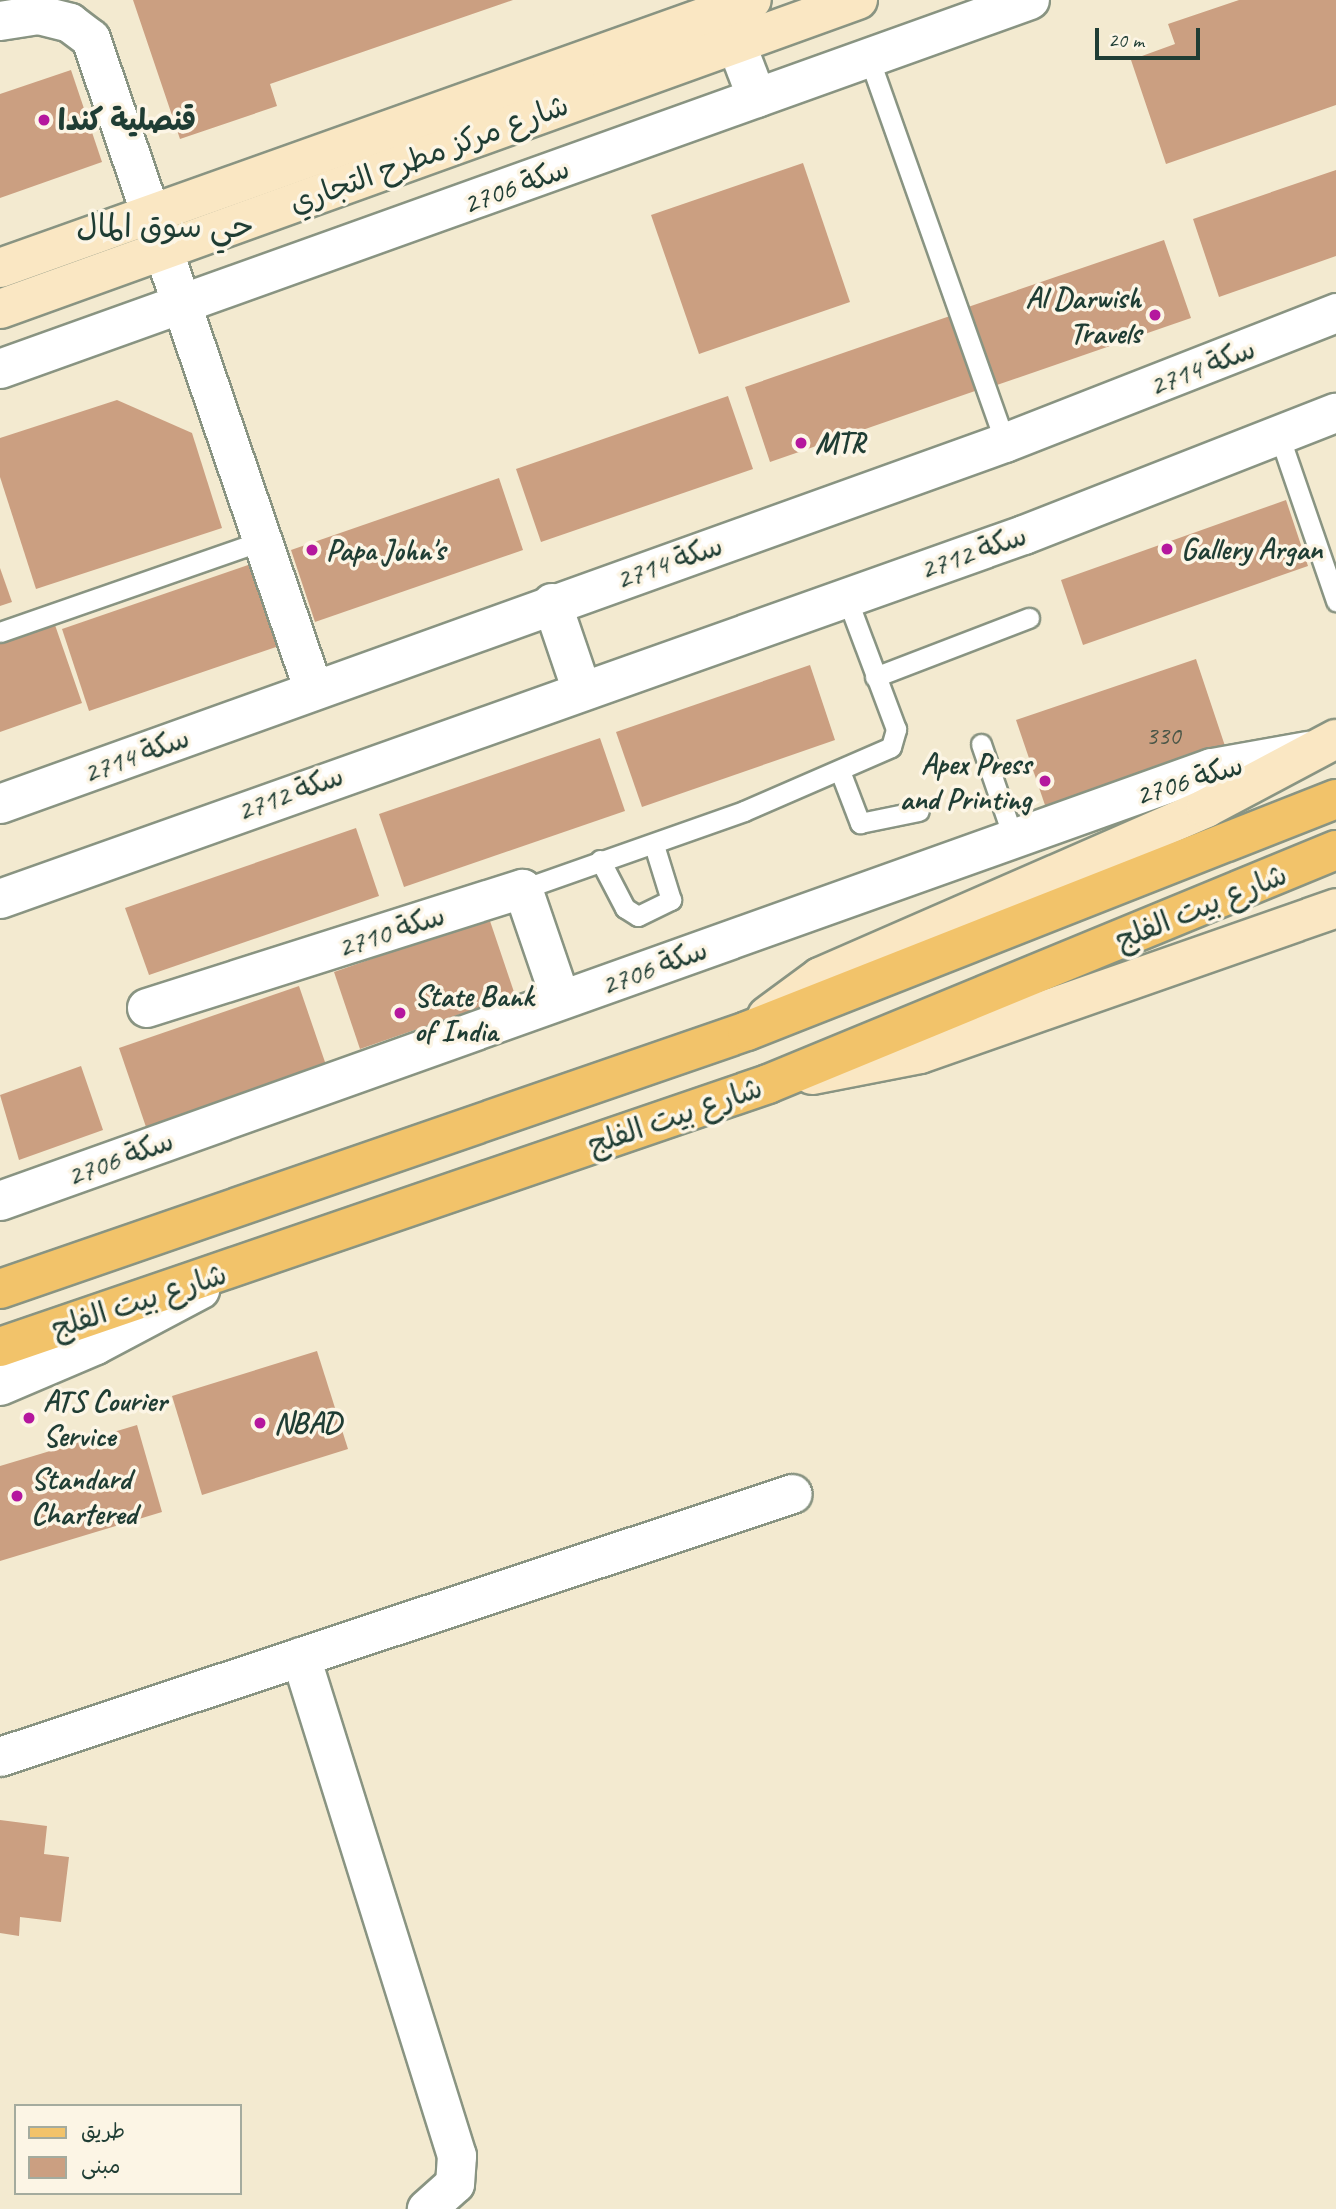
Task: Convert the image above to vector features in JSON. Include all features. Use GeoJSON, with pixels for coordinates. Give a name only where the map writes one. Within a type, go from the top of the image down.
{"type":"FeatureCollection","features":[{"type":"Feature","properties":{"kind":"main road","name":"شارع مركز مطرح التجاري"},"geometry":{"type":"LineString","coordinates":[[0,268],[148,215],[738,18],[858,0]]}},
{"type":"Feature","properties":{"kind":"main road","name":"شارع مركز مطرح التجاري"},"geometry":{"type":"LineString","coordinates":[[0,309],[160,252],[738,18]]}},
{"type":"Feature","properties":{"kind":"main road","name":"سكة 2706"},"geometry":{"type":"LineString","coordinates":[[747,1031],[820,977],[1206,808],[1324,744]]}},
{"type":"Feature","properties":{"kind":"main road","name":"شارع بيت الفلج"},"geometry":{"type":"LineString","coordinates":[[0,1289],[747,1031],[1336,799]]}},
{"type":"Feature","properties":{"kind":"main road","name":"شارع بيت الفلج"},"geometry":{"type":"LineString","coordinates":[[0,1347],[242,1267],[768,1084],[1336,850]]}},
{"type":"Feature","properties":{"kind":"main road"},"geometry":{"type":"LineString","coordinates":[[768,1084],[920,1055],[1336,908]]}},
{"type":"Feature","properties":{"kind":"street","name":"سكة 2706"},"geometry":{"type":"LineString","coordinates":[[0,369],[179,308],[1030,0]]}},
{"type":"Feature","properties":{"kind":"street"},"geometry":{"type":"LineString","coordinates":[[0,21],[73,12],[91,39],[179,308],[314,691]]}},
{"type":"Feature","properties":{"kind":"street"},"geometry":{"type":"LineString","coordinates":[[738,18],[757,98]]}},
{"type":"Feature","properties":{"kind":"street","name":"سكة 2714"},"geometry":{"type":"LineString","coordinates":[[0,804],[564,599],[1005,443],[1327,323]]}},
{"type":"Feature","properties":{"kind":"street","name":"سكة 2712"},"geometry":{"type":"LineString","coordinates":[[0,899],[593,684],[1024,535],[1336,413]]}},
{"type":"Feature","properties":{"kind":"street"},"geometry":{"type":"LineString","coordinates":[[564,599],[593,684]]}},
{"type":"Feature","properties":{"kind":"street","name":"سكة 2706"},"geometry":{"type":"LineString","coordinates":[[0,1201],[1212,768],[1324,744]]}},
{"type":"Feature","properties":{"kind":"street"},"geometry":{"type":"LineString","coordinates":[[523,889],[561,1000]]}},
{"type":"Feature","properties":{"kind":"street","name":"سكة 2710"},"geometry":{"type":"LineString","coordinates":[[147,1008],[523,889]]}},
{"type":"Feature","properties":{"kind":"street"},"geometry":{"type":"LineString","coordinates":[[0,1386],[96,1345],[242,1267]]}},
{"type":"Feature","properties":{"kind":"street"},"geometry":{"type":"LineString","coordinates":[[0,1757],[793,1494]]}},
{"type":"Feature","properties":{"kind":"street"},"geometry":{"type":"LineString","coordinates":[[301,1657],[457,2157],[455,2184],[427,2209]]}},
{"type":"Feature","properties":{"kind":"lane"},"geometry":{"type":"LineString","coordinates":[[869,58],[1005,443]]}},
{"type":"Feature","properties":{"kind":"lane"},"geometry":{"type":"LineString","coordinates":[[1279,435],[1336,601]]}},
{"type":"Feature","properties":{"kind":"lane"},"geometry":{"type":"LineString","coordinates":[[0,632],[261,541]]}},
{"type":"Feature","properties":{"kind":"lane"},"geometry":{"type":"LineString","coordinates":[[523,889],[600,860],[654,845],[882,753],[895,738],[846,596]]}},
{"type":"Feature","properties":{"kind":"lane"},"geometry":{"type":"LineString","coordinates":[[875,677],[1030,618]]}},
{"type":"Feature","properties":{"kind":"lane"},"geometry":{"type":"LineString","coordinates":[[981,744],[1014,839]]}},
{"type":"Feature","properties":{"kind":"lane"},"geometry":{"type":"LineString","coordinates":[[840,771],[860,823],[919,811]]}},
{"type":"Feature","properties":{"kind":"lane"},"geometry":{"type":"LineString","coordinates":[[600,860],[625,908],[638,916],[671,900],[654,845]]}},
{"type":"Feature","properties":{"kind":"building"},"geometry":{"type":"Polygon","coordinates":[[[133,0],[513,0],[270,84],[277,106],[180,139],[133,0]]]}},
{"type":"Feature","properties":{"kind":"building"},"geometry":{"type":"Polygon","coordinates":[[[1239,0],[1336,0],[1336,105],[1166,164],[1131,60],[1175,44],[1168,24],[1239,0]]]}},
{"type":"Feature","properties":{"kind":"building"},"geometry":{"type":"Polygon","coordinates":[[[71,70],[102,162],[0,198],[0,94],[71,70]]]}},
{"type":"Feature","properties":{"kind":"building"},"geometry":{"type":"Polygon","coordinates":[[[803,163],[850,302],[699,354],[651,215],[803,163]]]}},
{"type":"Feature","properties":{"kind":"building"},"geometry":{"type":"Polygon","coordinates":[[[1336,170],[1336,256],[1219,297],[1193,219],[1336,170]]]}},
{"type":"Feature","properties":{"kind":"building"},"geometry":{"type":"Polygon","coordinates":[[[1164,240],[1191,318],[994,386],[968,307],[1164,240]]]}},
{"type":"Feature","properties":{"kind":"building"},"geometry":{"type":"Polygon","coordinates":[[[950,316],[975,391],[770,462],[745,387],[950,316]]]}},
{"type":"Feature","properties":{"kind":"building"},"geometry":{"type":"Polygon","coordinates":[[[728,396],[753,469],[541,542],[516,469],[728,396]]]}},
{"type":"Feature","properties":{"kind":"building"},"geometry":{"type":"Polygon","coordinates":[[[117,400],[192,433],[222,528],[36,589],[0,477],[0,438],[117,400]]]}},
{"type":"Feature","properties":{"kind":"building"},"geometry":{"type":"Polygon","coordinates":[[[499,478],[523,550],[315,622],[291,550],[499,478]]]}},
{"type":"Feature","properties":{"kind":"building"},"geometry":{"type":"Polygon","coordinates":[[[1286,500],[1308,566],[1083,645],[1061,580],[1286,500]]]}},
{"type":"Feature","properties":{"kind":"building"},"geometry":{"type":"Polygon","coordinates":[[[251,564],[279,646],[89,711],[62,629],[251,564]]]}},
{"type":"Feature","properties":{"kind":"building"},"geometry":{"type":"Polygon","coordinates":[[[0,568],[12,602],[0,606],[0,568]]]}},
{"type":"Feature","properties":{"kind":"building"},"geometry":{"type":"Polygon","coordinates":[[[55,625],[82,703],[0,732],[0,644],[55,625]]]}},
{"type":"Feature","properties":{"kind":"building"},"geometry":{"type":"Polygon","coordinates":[[[1196,659],[1226,749],[1047,811],[1016,720],[1196,659]]]}},
{"type":"Feature","properties":{"kind":"building"},"geometry":{"type":"Polygon","coordinates":[[[810,665],[835,740],[642,807],[616,732],[810,665]]]}},
{"type":"Feature","properties":{"kind":"building"},"geometry":{"type":"Polygon","coordinates":[[[600,738],[625,811],[404,887],[379,814],[600,738]]]}},
{"type":"Feature","properties":{"kind":"building"},"geometry":{"type":"Polygon","coordinates":[[[356,828],[379,896],[149,975],[125,908],[356,828]]]}},
{"type":"Feature","properties":{"kind":"building"},"geometry":{"type":"Polygon","coordinates":[[[489,918],[515,995],[360,1049],[334,972],[489,918]]]}},
{"type":"Feature","properties":{"kind":"building"},"geometry":{"type":"Polygon","coordinates":[[[299,986],[326,1065],[146,1127],[119,1048],[299,986]]]}},
{"type":"Feature","properties":{"kind":"building"},"geometry":{"type":"Polygon","coordinates":[[[81,1066],[103,1130],[19,1160],[0,1095],[81,1066]]]}},
{"type":"Feature","properties":{"kind":"building","name":"NBAD"},"geometry":{"type":"Polygon","coordinates":[[[317,1351],[348,1449],[202,1495],[172,1396],[317,1351]]]}},
{"type":"Feature","properties":{"kind":"building"},"geometry":{"type":"Polygon","coordinates":[[[137,1425],[162,1512],[0,1561],[0,1466],[137,1425]]]}},
{"type":"Feature","properties":{"kind":"building"},"geometry":{"type":"Polygon","coordinates":[[[0,1820],[47,1826],[44,1854],[69,1857],[61,1922],[20,1917],[19,1936],[0,1933],[0,1820]]]}},
{"type":"Feature","properties":{"kind":"place","name":"قنصلية كندا"},"geometry":{"type":"Point","coordinates":[44,120]}},
{"type":"Feature","properties":{"kind":"place","name":"Al Darwish Travels"},"geometry":{"type":"Point","coordinates":[1155,315]}},
{"type":"Feature","properties":{"kind":"place","name":"MTR"},"geometry":{"type":"Point","coordinates":[801,443]}},
{"type":"Feature","properties":{"kind":"place","name":"Gallery Argan"},"geometry":{"type":"Point","coordinates":[1167,549]}},
{"type":"Feature","properties":{"kind":"place","name":"Papa John's"},"geometry":{"type":"Point","coordinates":[312,550]}},
{"type":"Feature","properties":{"kind":"place","name":"Apex Press and Printing"},"geometry":{"type":"Point","coordinates":[1045,781]}},
{"type":"Feature","properties":{"kind":"place","name":"State Bank of India"},"geometry":{"type":"Point","coordinates":[400,1013]}},
{"type":"Feature","properties":{"kind":"place","name":"ATS Courier Service"},"geometry":{"type":"Point","coordinates":[29,1418]}},
{"type":"Feature","properties":{"kind":"place","name":"NBAD"},"geometry":{"type":"Point","coordinates":[260,1423]}},
{"type":"Feature","properties":{"kind":"place","name":"Standard Chartered"},"geometry":{"type":"Point","coordinates":[17,1496]}},
{"type":"Feature","properties":{"kind":"district","name":"حي سوق المال"},"geometry":{"type":"Point","coordinates":[165,227]}}]}
